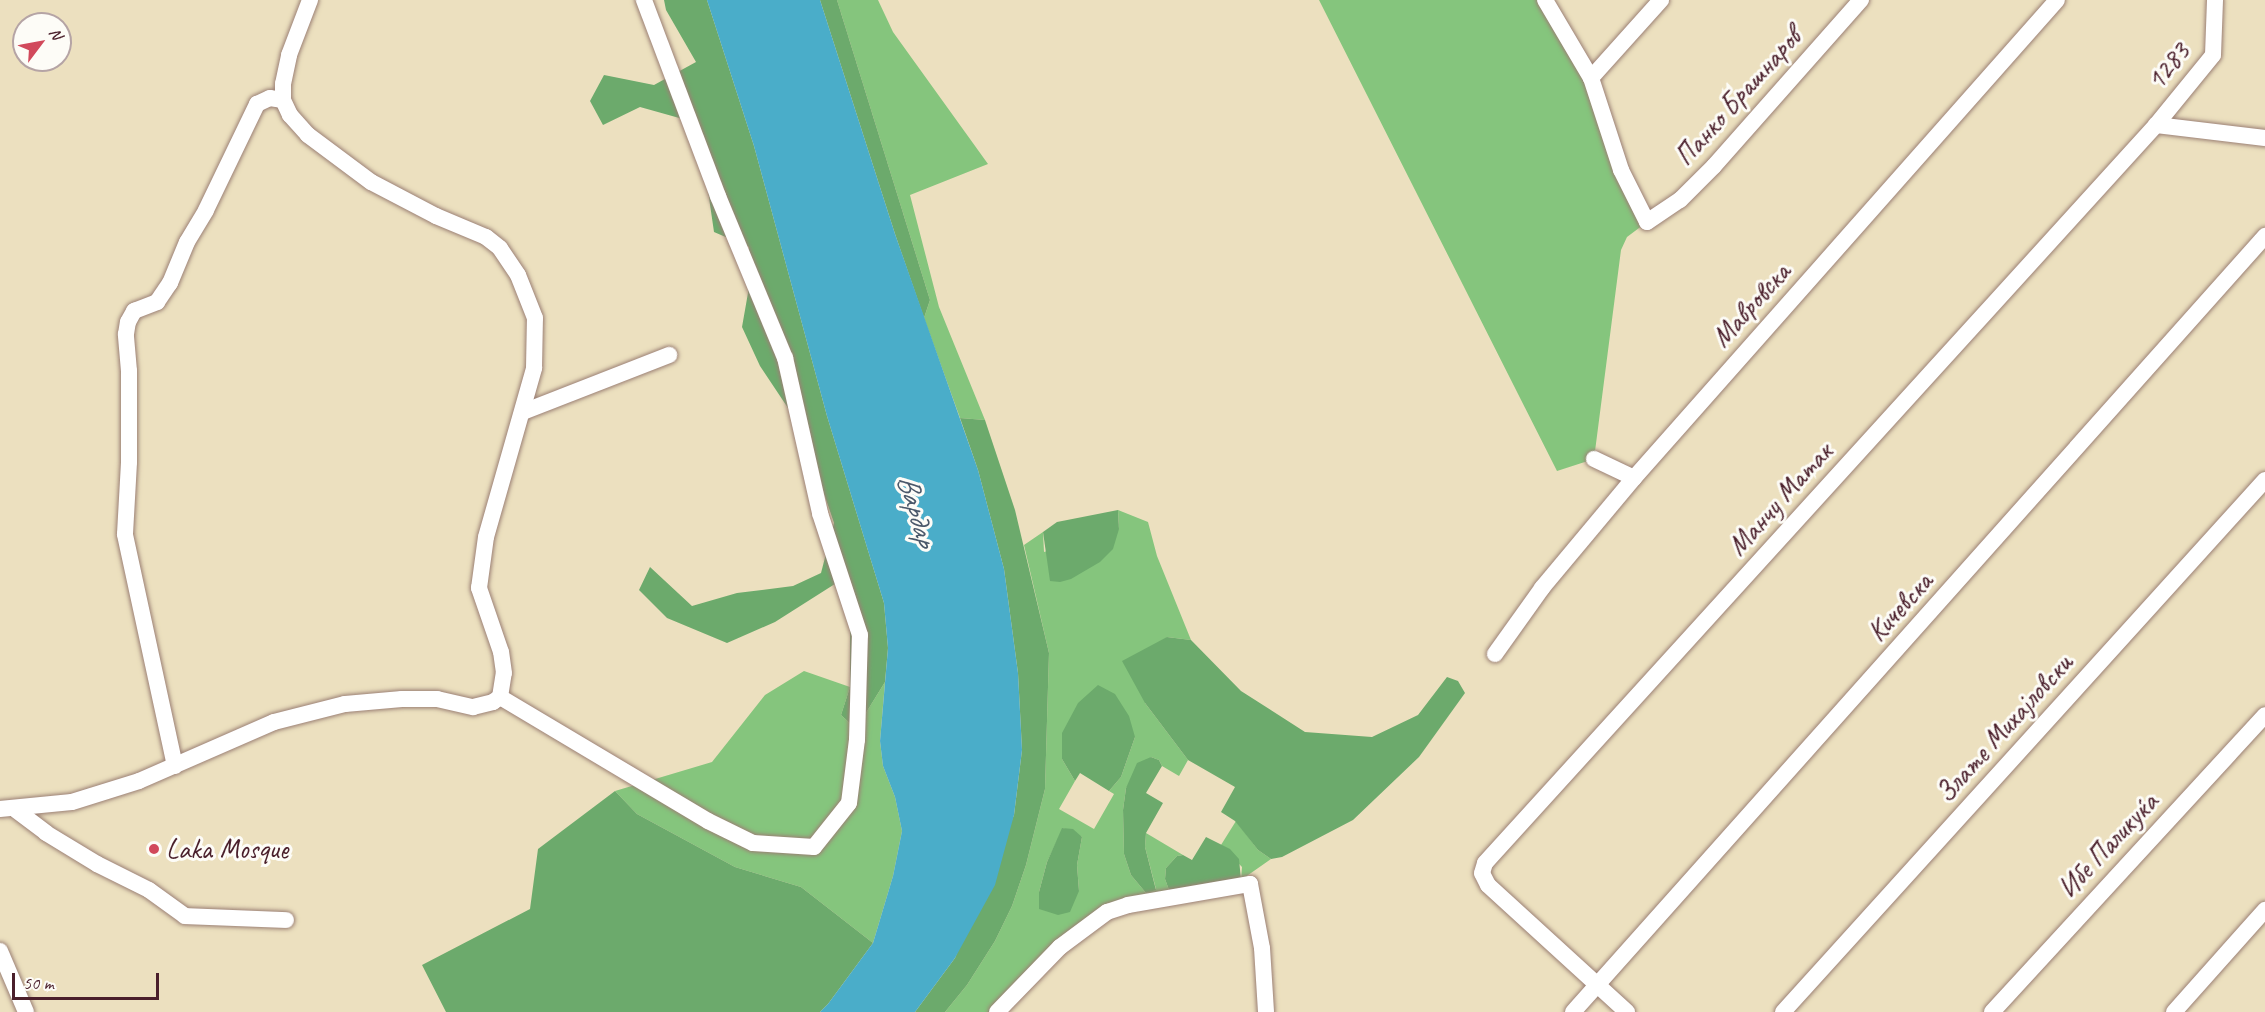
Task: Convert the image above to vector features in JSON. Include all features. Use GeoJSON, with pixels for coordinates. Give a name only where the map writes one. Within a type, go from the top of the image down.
{"type":"FeatureCollection","features":[{"type":"Feature","properties":{"kind":"street"},"geometry":{"type":"LineString","coordinates":[[8,810],[72,802],[175,766],[274,722],[345,704],[437,699],[473,706],[493,702],[500,697],[504,673],[501,652],[479,588],[486,537],[534,368],[535,318],[518,275],[500,248],[486,237],[436,216],[371,182],[308,135],[290,115],[283,100],[289,55],[310,0]]}},
{"type":"Feature","properties":{"kind":"street"},"geometry":{"type":"LineString","coordinates":[[500,697],[708,821],[753,843],[814,847],[849,803],[857,740],[860,635],[820,513],[785,358],[718,196],[644,0]]}},
{"type":"Feature","properties":{"kind":"street"},"geometry":{"type":"LineString","coordinates":[[1545,0],[1591,78],[1661,0]]}},
{"type":"Feature","properties":{"kind":"street","name":"Панко Брашнаров"},"geometry":{"type":"LineString","coordinates":[[1591,78],[1621,170],[1647,222],[1680,200],[1714,166],[1860,0]]}},
{"type":"Feature","properties":{"kind":"street","name":"Мавровска"},"geometry":{"type":"LineString","coordinates":[[1495,654],[1542,588],[1634,478],[2057,0]]}},
{"type":"Feature","properties":{"kind":"street","name":"1283"},"geometry":{"type":"LineString","coordinates":[[2156,125],[2213,55],[2215,0]]}},
{"type":"Feature","properties":{"kind":"street"},"geometry":{"type":"LineString","coordinates":[[175,766],[125,534],[129,462],[129,371],[126,334],[128,322],[134,311],[157,302],[170,283],[186,242],[206,210],[257,104],[270,98],[283,100]]}},
{"type":"Feature","properties":{"kind":"street"},"geometry":{"type":"LineString","coordinates":[[2156,125],[2265,138]]}},
{"type":"Feature","properties":{"kind":"street","name":"Манчу Матак"},"geometry":{"type":"LineString","coordinates":[[1598,983],[1488,885],[1482,873],[1485,863],[2156,125]]}},
{"type":"Feature","properties":{"kind":"street","name":"Кичевска"},"geometry":{"type":"LineString","coordinates":[[1573,1012],[2265,236]]}},
{"type":"Feature","properties":{"kind":"street"},"geometry":{"type":"LineString","coordinates":[[523,412],[669,355]]}},
{"type":"Feature","properties":{"kind":"street"},"geometry":{"type":"LineString","coordinates":[[1594,459],[1634,478]]}},
{"type":"Feature","properties":{"kind":"street","name":"Злате Михајловски"},"geometry":{"type":"LineString","coordinates":[[1784,1012],[2265,480]]}},
{"type":"Feature","properties":{"kind":"street","name":"Ибе Паликуќа"},"geometry":{"type":"LineString","coordinates":[[1992,1012],[2265,715]]}},
{"type":"Feature","properties":{"kind":"street"},"geometry":{"type":"LineString","coordinates":[[8,810],[97,864],[149,890],[185,916],[286,920]]}},
{"type":"Feature","properties":{"kind":"street"},"geometry":{"type":"LineString","coordinates":[[997,1012],[1060,947],[1107,912],[1128,905],[1250,884],[1262,948],[1266,1012]]}},
{"type":"Feature","properties":{"kind":"street"},"geometry":{"type":"LineString","coordinates":[[2174,1012],[2265,910]]}},
{"type":"Feature","properties":{"kind":"street"},"geometry":{"type":"LineString","coordinates":[[0,951],[26,1012]]}},
{"type":"Feature","properties":{"kind":"street"},"geometry":{"type":"LineString","coordinates":[[1598,983],[1628,1012]]}},
{"type":"Feature","properties":{"kind":"green space"},"geometry":{"type":"Polygon","coordinates":[[[664,0],[707,0],[754,146],[827,416],[884,603],[888,648],[885,682],[856,729],[841,715],[850,687],[850,617],[838,582],[775,622],[727,643],[667,618],[639,590],[650,567],[692,606],[737,593],[793,586],[821,573],[834,523],[812,458],[788,408],[760,366],[742,327],[748,293],[749,247],[714,232],[703,156],[690,121],[640,107],[603,125],[590,101],[604,75],[654,85],[696,62],[666,10],[664,0]]]}},
{"type":"Feature","properties":{"kind":"green space"},"geometry":{"type":"Polygon","coordinates":[[[820,0],[837,0],[930,300],[924,318],[895,234],[820,0]]]}},
{"type":"Feature","properties":{"kind":"green space"},"geometry":{"type":"Polygon","coordinates":[[[837,0],[878,0],[893,32],[988,164],[910,195],[939,307],[985,420],[960,418],[924,318],[930,300],[837,0]]]}},
{"type":"Feature","properties":{"kind":"green space"},"geometry":{"type":"Polygon","coordinates":[[[1319,0],[1545,0],[1565,34],[1647,222],[1627,237],[1621,250],[1594,459],[1557,471],[1319,0]]]}},
{"type":"Feature","properties":{"kind":"green space"},"geometry":{"type":"Polygon","coordinates":[[[960,418],[985,420],[1015,510],[1049,653],[1045,789],[1026,865],[1012,906],[995,941],[967,985],[945,1012],[915,1012],[955,958],[1014,815],[1022,750],[1018,673],[1004,569],[978,470],[960,418]]]}},
{"type":"Feature","properties":{"kind":"green space"},"geometry":{"type":"Polygon","coordinates":[[[1118,510],[1148,522],[1157,556],[1191,640],[1167,637],[1145,703],[1188,760],[1179,776],[1162,766],[1159,760],[1151,757],[1126,788],[1123,810],[1124,854],[1131,875],[1146,893],[1156,889],[1145,847],[1146,833],[1183,855],[1177,856],[1166,868],[1165,879],[1169,890],[1107,912],[997,1012],[945,1012],[967,985],[995,941],[1012,906],[1026,865],[1045,789],[1049,653],[1024,545],[1043,532],[1044,552],[1119,529],[1118,510]],[[1135,737],[1062,759],[1075,781],[1059,809],[1094,829],[1114,794],[1109,791],[1121,777],[1135,737]],[[1063,828],[1047,862],[1039,892],[1079,891],[1077,865],[1082,837],[1063,828]]]}},
{"type":"Feature","properties":{"kind":"green space"},"geometry":{"type":"Polygon","coordinates":[[[1118,510],[1119,529],[1113,549],[1100,562],[1071,579],[1060,582],[1050,581],[1043,532],[1057,522],[1118,510]]]}},
{"type":"Feature","properties":{"kind":"green space"},"geometry":{"type":"Polygon","coordinates":[[[1167,637],[1191,640],[1241,691],[1305,732],[1372,737],[1418,715],[1447,677],[1458,681],[1465,693],[1419,757],[1353,820],[1282,857],[1271,859],[1258,850],[1235,821],[1221,812],[1235,787],[1188,760],[1145,703],[1122,661],[1167,637]]]}},
{"type":"Feature","properties":{"kind":"green space"},"geometry":{"type":"Polygon","coordinates":[[[804,671],[850,687],[841,715],[856,729],[885,682],[880,741],[883,766],[895,797],[902,831],[893,876],[873,943],[801,887],[735,867],[637,814],[615,791],[712,762],[765,695],[804,671]]]}},
{"type":"Feature","properties":{"kind":"green space"},"geometry":{"type":"Polygon","coordinates":[[[1098,685],[1115,694],[1129,716],[1135,737],[1121,777],[1109,791],[1080,773],[1075,781],[1062,759],[1062,733],[1078,703],[1098,685]]]}},
{"type":"Feature","properties":{"kind":"green space"},"geometry":{"type":"Polygon","coordinates":[[[1151,757],[1159,760],[1162,766],[1146,793],[1163,803],[1146,833],[1145,847],[1156,890],[1146,893],[1131,875],[1124,854],[1123,810],[1126,788],[1137,763],[1151,757]]]}},
{"type":"Feature","properties":{"kind":"green space"},"geometry":{"type":"Polygon","coordinates":[[[615,791],[637,814],[735,867],[801,887],[873,943],[820,1012],[446,1012],[422,965],[530,909],[538,849],[615,791]]]}},
{"type":"Feature","properties":{"kind":"green space"},"geometry":{"type":"Polygon","coordinates":[[[1236,821],[1258,850],[1271,859],[1241,880],[1242,867],[1221,845],[1236,821]]]}},
{"type":"Feature","properties":{"kind":"green space"},"geometry":{"type":"Polygon","coordinates":[[[1062,828],[1073,829],[1082,837],[1077,865],[1079,891],[1070,912],[1058,915],[1039,909],[1039,892],[1047,862],[1062,828]]]}},
{"type":"Feature","properties":{"kind":"green space"},"geometry":{"type":"Polygon","coordinates":[[[1206,837],[1230,849],[1239,859],[1241,880],[1169,890],[1165,879],[1166,868],[1177,856],[1183,855],[1192,860],[1206,837]]]}},
{"type":"Feature","properties":{"kind":"water","name":"Вардар"},"geometry":{"type":"Polygon","coordinates":[[[707,0],[820,0],[895,234],[978,470],[1004,569],[1018,673],[1022,750],[1014,815],[995,885],[955,958],[915,1012],[820,1012],[873,943],[893,876],[902,831],[895,797],[883,766],[880,741],[888,648],[884,603],[827,416],[754,146],[707,0]]]}},
{"type":"Feature","properties":{"kind":"place","name":"Laka Mosque"},"geometry":{"type":"Point","coordinates":[154,849]}}]}
